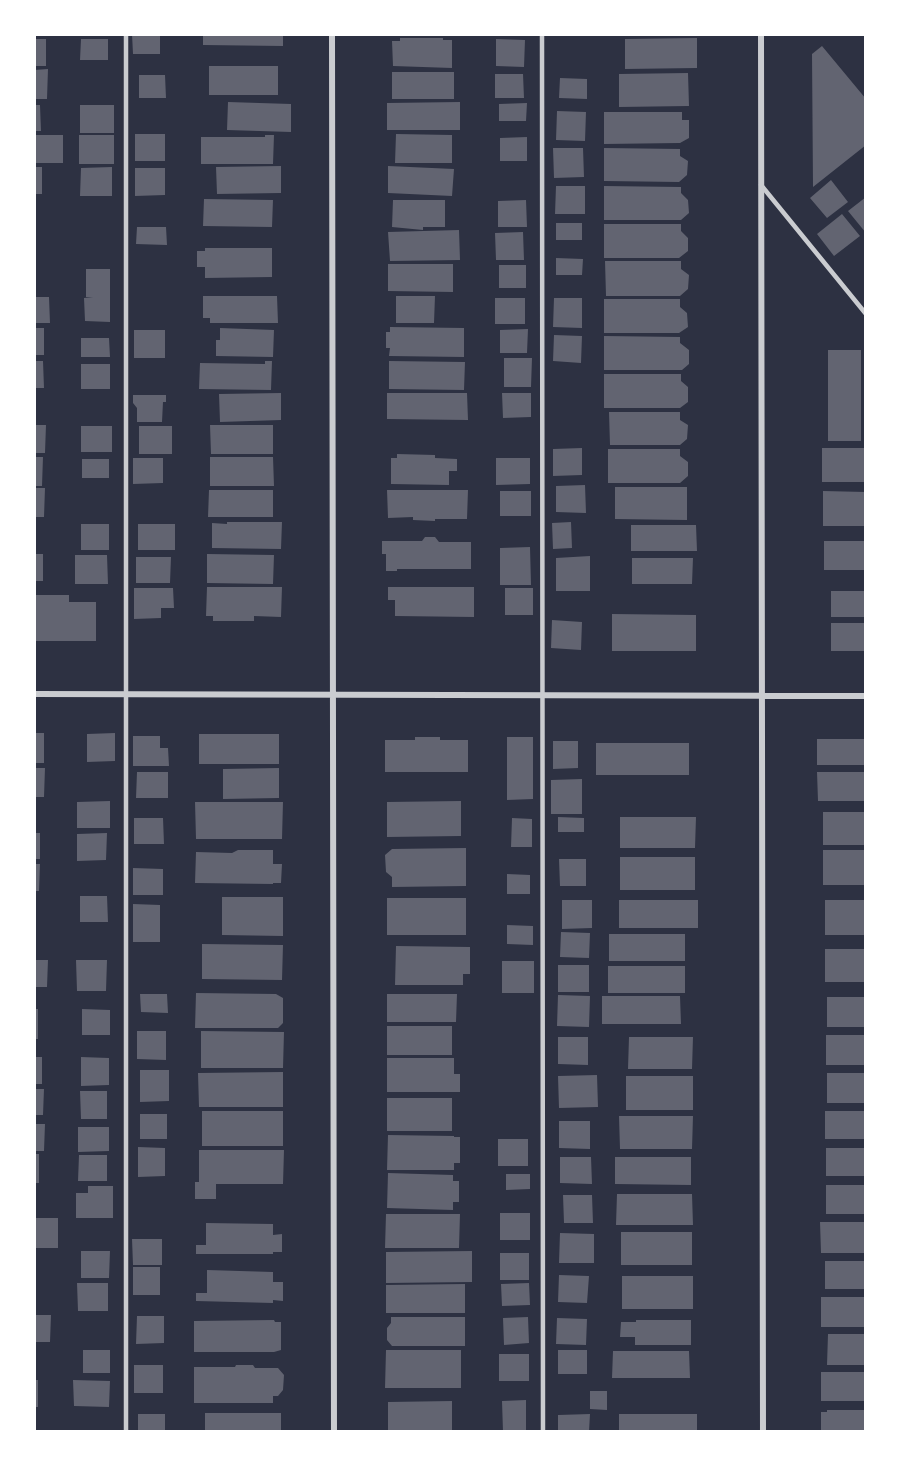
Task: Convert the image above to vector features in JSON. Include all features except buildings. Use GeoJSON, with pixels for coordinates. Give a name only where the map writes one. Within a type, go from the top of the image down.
{"type":"FeatureCollection","features":[{"type":"Feature","properties":{"kind":"street"},"geometry":{"type":"LineString","coordinates":[[332,34],[334,1431]]}},
{"type":"Feature","properties":{"kind":"street"},"geometry":{"type":"LineString","coordinates":[[760,34],[763,1431]]}},
{"type":"Feature","properties":{"kind":"street"},"geometry":{"type":"LineString","coordinates":[[34,694],[866,696]]}},
{"type":"Feature","properties":{"kind":"lane"},"geometry":{"type":"LineString","coordinates":[[126,34],[126,1431]]}},
{"type":"Feature","properties":{"kind":"lane"},"geometry":{"type":"LineString","coordinates":[[542,34],[543,1431]]}},
{"type":"Feature","properties":{"kind":"lane"},"geometry":{"type":"LineString","coordinates":[[761,185],[866,314]]}}]}
